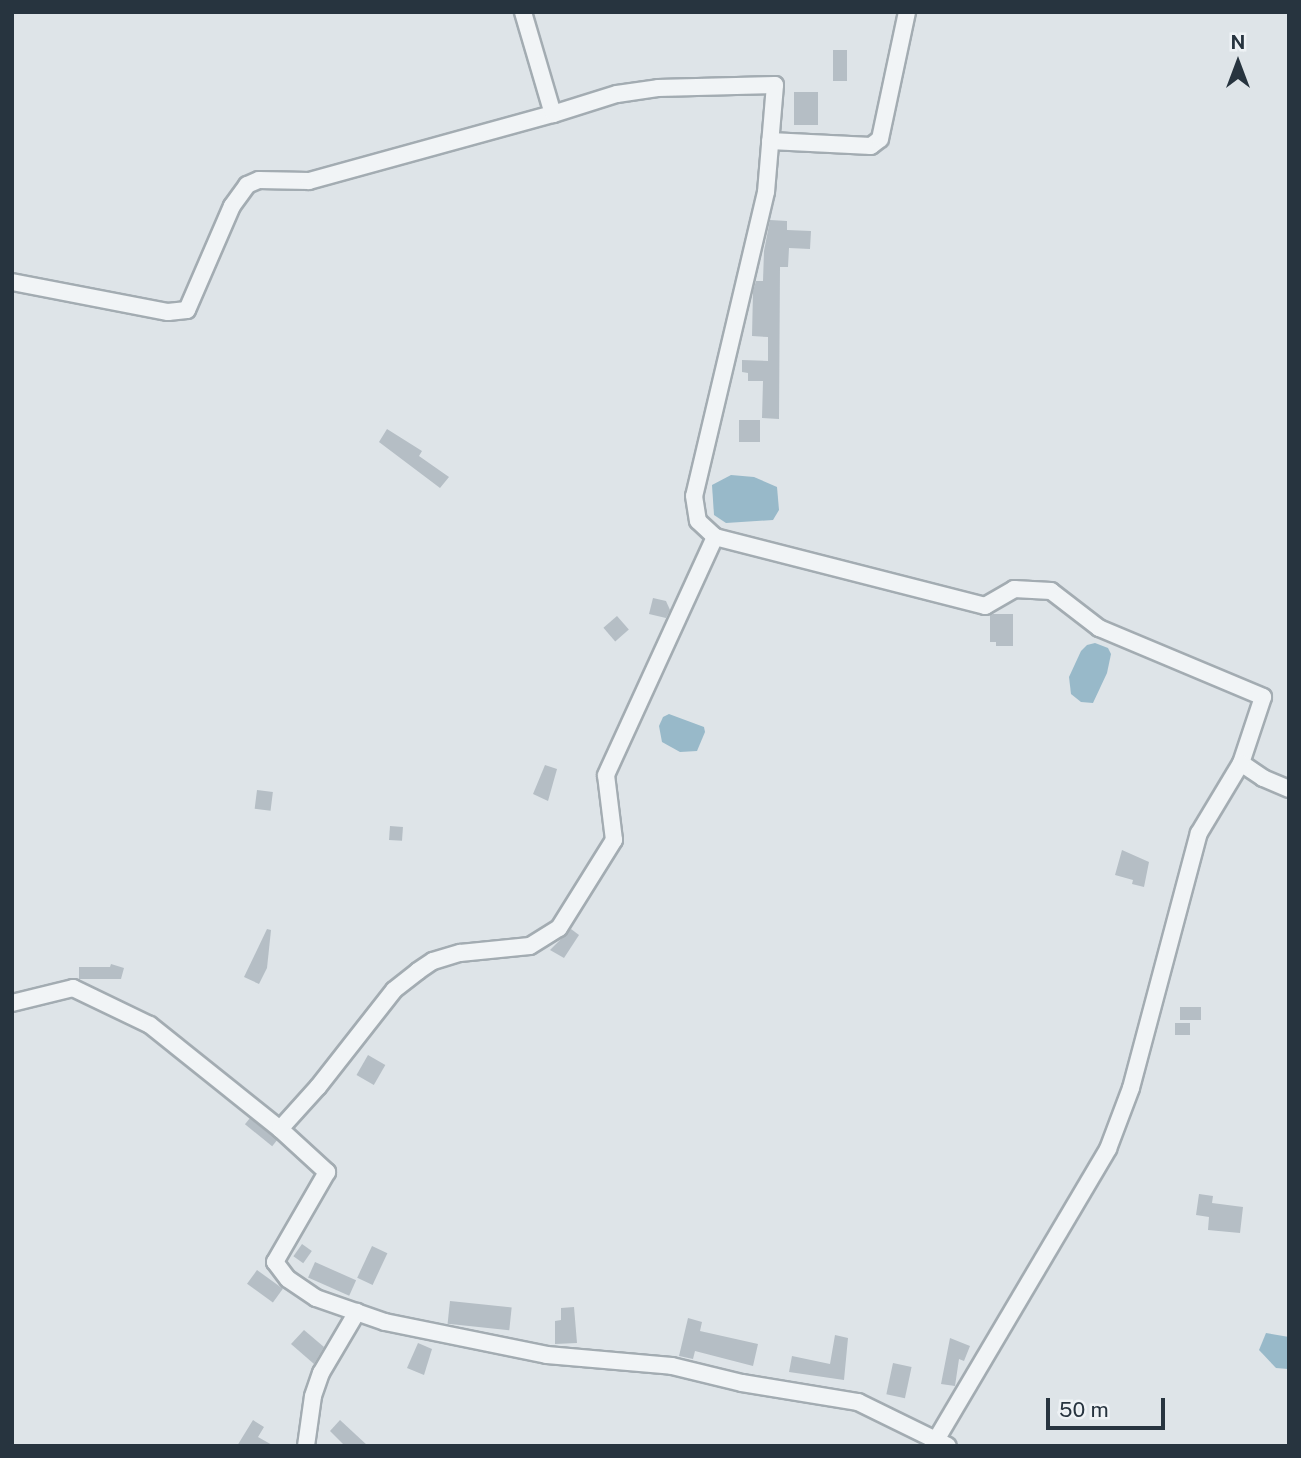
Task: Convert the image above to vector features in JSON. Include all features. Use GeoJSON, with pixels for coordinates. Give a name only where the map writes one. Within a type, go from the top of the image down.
{"type":"FeatureCollection","features":[{"type":"Feature","properties":{"kind":"street"},"geometry":{"type":"LineString","coordinates":[[523,12],[553,114]]}},
{"type":"Feature","properties":{"kind":"street"},"geometry":{"type":"LineString","coordinates":[[770,141],[872,146],[880,139],[906,12]]}},
{"type":"Feature","properties":{"kind":"street"},"geometry":{"type":"LineString","coordinates":[[12,282],[180,312],[187,310],[232,206],[247,185],[259,180],[309,181],[617,94],[658,88],[775,85],[765,192],[694,496],[698,522],[715,537],[985,606],[1014,589],[1051,591],[1099,628],[1263,698],[1241,763],[1199,833],[1131,1088],[1108,1149],[942,1443],[858,1402],[742,1383],[672,1366],[547,1355],[385,1322],[316,1298],[288,1279],[275,1262],[327,1172],[281,1129],[150,1025],[73,988],[12,1003]]}},
{"type":"Feature","properties":{"kind":"street"},"geometry":{"type":"LineString","coordinates":[[281,1129],[318,1087],[394,990],[418,971],[433,961],[460,953],[530,946],[559,928],[614,840],[606,775],[715,537]]}},
{"type":"Feature","properties":{"kind":"street"},"geometry":{"type":"LineString","coordinates":[[1241,763],[1264,778],[1289,789]]}},
{"type":"Feature","properties":{"kind":"street"},"geometry":{"type":"LineString","coordinates":[[306,1446],[313,1396],[321,1373],[356,1312]]}},
{"type":"Feature","properties":{"kind":"water"},"geometry":{"type":"Polygon","coordinates":[[[731,475],[754,477],[777,487],[779,510],[773,520],[726,523],[714,515],[712,485],[731,475]]]}},
{"type":"Feature","properties":{"kind":"water"},"geometry":{"type":"Polygon","coordinates":[[[1095,643],[1108,648],[1111,654],[1107,673],[1093,703],[1081,702],[1071,694],[1069,677],[1081,651],[1087,645],[1095,643]]]}},
{"type":"Feature","properties":{"kind":"water"},"geometry":{"type":"Polygon","coordinates":[[[669,714],[704,727],[705,732],[697,751],[680,752],[662,742],[659,726],[663,717],[669,714]]]}},
{"type":"Feature","properties":{"kind":"water"},"geometry":{"type":"Polygon","coordinates":[[[1266,1333],[1289,1337],[1288,1369],[1276,1368],[1259,1350],[1266,1333]]]}},
{"type":"Feature","properties":{"kind":"building"},"geometry":{"type":"Polygon","coordinates":[[[833,50],[847,50],[847,81],[833,81],[833,50]]]}},
{"type":"Feature","properties":{"kind":"building"},"geometry":{"type":"Polygon","coordinates":[[[794,92],[818,92],[818,125],[794,125],[794,92]]]}},
{"type":"Feature","properties":{"kind":"building"},"geometry":{"type":"Polygon","coordinates":[[[770,220],[787,221],[787,230],[811,231],[810,249],[789,248],[788,267],[780,267],[779,419],[762,418],[763,381],[748,381],[748,373],[742,372],[742,360],[768,361],[768,337],[752,336],[753,291],[756,281],[763,281],[764,251],[770,220]]]}},
{"type":"Feature","properties":{"kind":"building"},"geometry":{"type":"Polygon","coordinates":[[[739,420],[760,420],[760,442],[739,442],[739,420]]]}},
{"type":"Feature","properties":{"kind":"building"},"geometry":{"type":"Polygon","coordinates":[[[387,429],[422,451],[419,456],[449,477],[440,488],[379,442],[387,429]]]}},
{"type":"Feature","properties":{"kind":"building"},"geometry":{"type":"Polygon","coordinates":[[[653,598],[666,601],[670,610],[666,618],[649,614],[653,598]]]}},
{"type":"Feature","properties":{"kind":"building"},"geometry":{"type":"Polygon","coordinates":[[[1013,614],[1013,646],[996,646],[996,642],[990,642],[990,615],[1013,614]]]}},
{"type":"Feature","properties":{"kind":"building"},"geometry":{"type":"Polygon","coordinates":[[[617,616],[629,630],[615,641],[603,628],[617,616]]]}},
{"type":"Feature","properties":{"kind":"building"},"geometry":{"type":"Polygon","coordinates":[[[545,765],[557,769],[548,801],[533,794],[545,765]]]}},
{"type":"Feature","properties":{"kind":"building"},"geometry":{"type":"Polygon","coordinates":[[[257,790],[273,792],[271,811],[255,809],[257,790]]]}},
{"type":"Feature","properties":{"kind":"building"},"geometry":{"type":"Polygon","coordinates":[[[390,826],[403,827],[402,841],[389,840],[390,826]]]}},
{"type":"Feature","properties":{"kind":"building"},"geometry":{"type":"Polygon","coordinates":[[[1122,850],[1149,862],[1144,887],[1132,884],[1133,880],[1115,875],[1122,850]]]}},
{"type":"Feature","properties":{"kind":"building"},"geometry":{"type":"Polygon","coordinates":[[[267,929],[271,930],[267,968],[259,984],[244,977],[267,929]]]}},
{"type":"Feature","properties":{"kind":"building"},"geometry":{"type":"Polygon","coordinates":[[[571,929],[579,935],[564,958],[550,950],[571,929]]]}},
{"type":"Feature","properties":{"kind":"building"},"geometry":{"type":"Polygon","coordinates":[[[111,964],[124,968],[121,979],[79,979],[79,967],[110,967],[111,964]]]}},
{"type":"Feature","properties":{"kind":"building"},"geometry":{"type":"Polygon","coordinates":[[[1180,1007],[1201,1007],[1201,1020],[1180,1020],[1180,1007]]]}},
{"type":"Feature","properties":{"kind":"building"},"geometry":{"type":"Polygon","coordinates":[[[1175,1023],[1190,1023],[1190,1035],[1175,1035],[1175,1023]]]}},
{"type":"Feature","properties":{"kind":"building"},"geometry":{"type":"Polygon","coordinates":[[[368,1055],[385,1065],[374,1085],[357,1075],[368,1055]]]}},
{"type":"Feature","properties":{"kind":"building"},"geometry":{"type":"Polygon","coordinates":[[[250,1118],[277,1140],[272,1146],[245,1124],[250,1118]]]}},
{"type":"Feature","properties":{"kind":"building"},"geometry":{"type":"Polygon","coordinates":[[[1199,1194],[1213,1196],[1212,1203],[1243,1207],[1240,1233],[1208,1230],[1209,1217],[1196,1215],[1199,1194]]]}},
{"type":"Feature","properties":{"kind":"building"},"geometry":{"type":"Polygon","coordinates":[[[302,1244],[312,1251],[303,1263],[293,1256],[302,1244]]]}},
{"type":"Feature","properties":{"kind":"building"},"geometry":{"type":"Polygon","coordinates":[[[372,1246],[387,1253],[373,1285],[357,1278],[372,1246]]]}},
{"type":"Feature","properties":{"kind":"building"},"geometry":{"type":"Polygon","coordinates":[[[315,1262],[356,1280],[349,1296],[308,1278],[315,1262]]]}},
{"type":"Feature","properties":{"kind":"building"},"geometry":{"type":"Polygon","coordinates":[[[257,1270],[283,1289],[273,1303],[247,1284],[257,1270]]]}},
{"type":"Feature","properties":{"kind":"building"},"geometry":{"type":"Polygon","coordinates":[[[450,1301],[512,1307],[509,1330],[448,1324],[450,1301]]]}},
{"type":"Feature","properties":{"kind":"building"},"geometry":{"type":"Polygon","coordinates":[[[574,1307],[577,1343],[555,1344],[555,1321],[561,1320],[561,1308],[574,1307]]]}},
{"type":"Feature","properties":{"kind":"building"},"geometry":{"type":"Polygon","coordinates":[[[688,1318],[702,1322],[700,1331],[758,1344],[753,1366],[695,1351],[693,1359],[679,1356],[688,1318]]]}},
{"type":"Feature","properties":{"kind":"building"},"geometry":{"type":"Polygon","coordinates":[[[304,1330],[324,1347],[314,1364],[291,1344],[304,1330]]]}},
{"type":"Feature","properties":{"kind":"building"},"geometry":{"type":"Polygon","coordinates":[[[835,1335],[848,1338],[844,1380],[789,1372],[792,1356],[830,1364],[835,1335]]]}},
{"type":"Feature","properties":{"kind":"building"},"geometry":{"type":"Polygon","coordinates":[[[950,1338],[970,1346],[964,1361],[959,1359],[955,1386],[941,1384],[950,1338]]]}},
{"type":"Feature","properties":{"kind":"building"},"geometry":{"type":"Polygon","coordinates":[[[418,1343],[432,1349],[424,1375],[407,1368],[418,1343]]]}},
{"type":"Feature","properties":{"kind":"building"},"geometry":{"type":"Polygon","coordinates":[[[893,1363],[912,1367],[905,1398],[886,1394],[893,1363]]]}},
{"type":"Feature","properties":{"kind":"building"},"geometry":{"type":"Polygon","coordinates":[[[253,1420],[264,1427],[258,1437],[274,1446],[237,1446],[253,1420]]]}},
{"type":"Feature","properties":{"kind":"building"},"geometry":{"type":"Polygon","coordinates":[[[340,1420],[368,1446],[345,1446],[330,1431],[340,1420]]]}}]}
